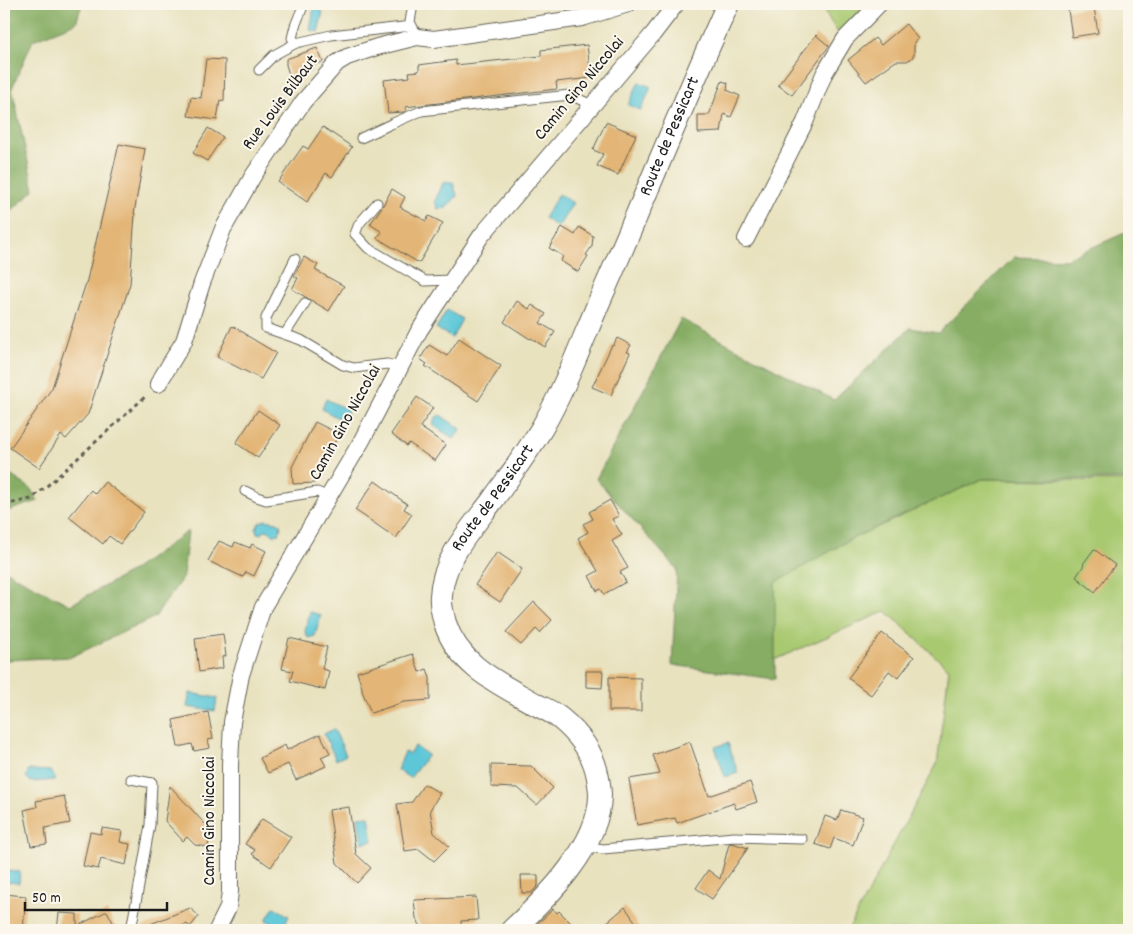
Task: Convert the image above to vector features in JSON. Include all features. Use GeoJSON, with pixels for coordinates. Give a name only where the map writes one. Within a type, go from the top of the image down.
{"type":"FeatureCollection","features":[{"type":"Feature","properties":{"kind":"street","name":"Rue Louis Bilbaut"},"geometry":{"type":"LineString","coordinates":[[158,384],[184,340],[202,283],[223,229],[253,176],[303,102],[337,63],[347,57],[414,32],[434,39],[582,18],[628,4]]}},
{"type":"Feature","properties":{"kind":"street","name":"Camin Gino Niccolai"},"geometry":{"type":"LineString","coordinates":[[217,930],[228,908],[230,892],[232,722],[241,675],[263,607],[361,442],[419,331],[481,236],[653,34],[676,4]]}},
{"type":"Feature","properties":{"kind":"street","name":"Route de Pessicart"},"geometry":{"type":"LineString","coordinates":[[512,930],[556,886],[584,846],[598,814],[600,794],[597,772],[590,752],[576,733],[560,718],[488,677],[471,664],[458,650],[449,634],[443,616],[440,598],[442,580],[460,544],[525,455],[557,398],[728,4]]}},
{"type":"Feature","properties":{"kind":"street"},"geometry":{"type":"LineString","coordinates":[[746,239],[805,122],[824,74],[845,39],[879,4]]}},
{"type":"Feature","properties":{"kind":"lane"},"geometry":{"type":"LineString","coordinates":[[296,43],[292,38],[304,4]]}},
{"type":"Feature","properties":{"kind":"lane"},"geometry":{"type":"LineString","coordinates":[[259,70],[274,55],[296,43],[331,36],[414,32],[410,22],[413,4]]}},
{"type":"Feature","properties":{"kind":"lane"},"geometry":{"type":"LineString","coordinates":[[360,138],[421,111],[570,95],[592,105]]}},
{"type":"Feature","properties":{"kind":"lane"},"geometry":{"type":"LineString","coordinates":[[377,203],[359,224],[355,234],[368,248],[425,281],[452,280]]}},
{"type":"Feature","properties":{"kind":"lane"},"geometry":{"type":"LineString","coordinates":[[296,259],[266,318],[266,328],[301,340],[343,365],[354,368],[387,364],[400,367]]}},
{"type":"Feature","properties":{"kind":"lane"},"geometry":{"type":"LineString","coordinates":[[285,334],[305,303]]}},
{"type":"Feature","properties":{"kind":"lane"},"geometry":{"type":"LineString","coordinates":[[245,491],[257,498],[266,500],[317,492],[329,496]]}},
{"type":"Feature","properties":{"kind":"lane"},"geometry":{"type":"LineString","coordinates":[[131,778],[152,783],[150,826],[131,930]]}},
{"type":"Feature","properties":{"kind":"lane"},"geometry":{"type":"LineString","coordinates":[[584,846],[603,849],[734,837],[802,839]]}},
{"type":"Feature","properties":{"kind":"path"},"geometry":{"type":"LineString","coordinates":[[4,505],[31,499],[158,384]]}},
{"type":"Feature","properties":{"kind":"green space"},"geometry":{"type":"Polygon","coordinates":[[[4,4],[82,4],[76,23],[33,40],[12,88],[34,190],[9,213],[4,234],[4,4]]]}},
{"type":"Feature","properties":{"kind":"green space"},"geometry":{"type":"Polygon","coordinates":[[[820,4],[869,4],[837,32],[820,4]]]}},
{"type":"Feature","properties":{"kind":"green space"},"geometry":{"type":"Polygon","coordinates":[[[1129,231],[1129,479],[982,479],[851,539],[775,583],[775,679],[672,665],[677,569],[596,479],[681,319],[834,400],[910,328],[938,333],[1014,257],[1066,259],[1129,231]]]}},
{"type":"Feature","properties":{"kind":"green space"},"geometry":{"type":"Polygon","coordinates":[[[4,471],[30,488],[38,501],[4,512],[4,471]]]}},
{"type":"Feature","properties":{"kind":"green space"},"geometry":{"type":"Polygon","coordinates":[[[982,479],[1129,481],[1129,930],[848,930],[937,764],[949,669],[886,611],[774,660],[774,583],[851,539],[982,479]]]}},
{"type":"Feature","properties":{"kind":"green space"},"geometry":{"type":"Polygon","coordinates":[[[188,531],[183,577],[155,617],[71,657],[4,660],[4,569],[70,605],[132,571],[188,531]]]}},
{"type":"Feature","properties":{"kind":"water"},"geometry":{"type":"Polygon","coordinates":[[[314,7],[323,12],[318,32],[310,30],[314,7]]]}},
{"type":"Feature","properties":{"kind":"water"},"geometry":{"type":"Polygon","coordinates":[[[639,82],[651,87],[641,110],[628,105],[639,82]]]}},
{"type":"Feature","properties":{"kind":"water"},"geometry":{"type":"Polygon","coordinates":[[[453,182],[457,196],[446,208],[438,209],[435,201],[443,183],[453,182]]]}},
{"type":"Feature","properties":{"kind":"water"},"geometry":{"type":"Polygon","coordinates":[[[559,194],[573,203],[558,227],[544,218],[559,194]]]}},
{"type":"Feature","properties":{"kind":"water"},"geometry":{"type":"Polygon","coordinates":[[[447,310],[462,319],[452,338],[436,328],[447,310]]]}},
{"type":"Feature","properties":{"kind":"water"},"geometry":{"type":"Polygon","coordinates":[[[326,399],[348,410],[345,422],[322,409],[326,399]]]}},
{"type":"Feature","properties":{"kind":"water"},"geometry":{"type":"Polygon","coordinates":[[[440,415],[461,429],[454,439],[433,425],[435,418],[440,415]]]}},
{"type":"Feature","properties":{"kind":"water"},"geometry":{"type":"Polygon","coordinates":[[[265,520],[277,522],[281,525],[279,534],[265,530],[262,534],[257,533],[256,529],[259,523],[265,520]]]}},
{"type":"Feature","properties":{"kind":"water"},"geometry":{"type":"Polygon","coordinates":[[[310,612],[321,615],[315,636],[308,638],[305,631],[310,612]]]}},
{"type":"Feature","properties":{"kind":"water"},"geometry":{"type":"Polygon","coordinates":[[[190,693],[217,698],[215,711],[187,707],[190,693]]]}},
{"type":"Feature","properties":{"kind":"water"},"geometry":{"type":"Polygon","coordinates":[[[334,729],[346,755],[336,760],[324,734],[334,729]]]}},
{"type":"Feature","properties":{"kind":"water"},"geometry":{"type":"Polygon","coordinates":[[[728,743],[738,773],[725,777],[715,747],[728,743]]]}},
{"type":"Feature","properties":{"kind":"water"},"geometry":{"type":"Polygon","coordinates":[[[415,746],[428,755],[410,778],[397,770],[405,752],[409,754],[415,746]]]}},
{"type":"Feature","properties":{"kind":"water"},"geometry":{"type":"Polygon","coordinates":[[[29,770],[50,771],[55,780],[31,782],[26,777],[29,770]]]}},
{"type":"Feature","properties":{"kind":"water"},"geometry":{"type":"Polygon","coordinates":[[[369,816],[373,841],[362,843],[358,817],[369,816]]]}},
{"type":"Feature","properties":{"kind":"water"},"geometry":{"type":"Polygon","coordinates":[[[4,872],[20,872],[19,883],[7,882],[4,884],[4,872]]]}},
{"type":"Feature","properties":{"kind":"water"},"geometry":{"type":"Polygon","coordinates":[[[274,907],[289,916],[281,930],[271,930],[274,924],[266,920],[274,907]]]}},
{"type":"Feature","properties":{"kind":"building"},"geometry":{"type":"Polygon","coordinates":[[[1094,7],[1098,33],[1072,37],[1068,10],[1094,7]]]}},
{"type":"Feature","properties":{"kind":"building"},"geometry":{"type":"Polygon","coordinates":[[[906,24],[918,39],[914,42],[914,55],[912,58],[907,61],[896,61],[866,82],[848,60],[875,38],[881,45],[906,24]]]}},
{"type":"Feature","properties":{"kind":"building"},"geometry":{"type":"Polygon","coordinates":[[[816,35],[829,46],[792,95],[778,85],[816,35]]]}},
{"type":"Feature","properties":{"kind":"building"},"geometry":{"type":"Polygon","coordinates":[[[587,45],[591,78],[556,82],[557,89],[405,107],[406,111],[404,112],[388,113],[384,80],[410,77],[409,72],[419,71],[419,65],[456,60],[456,65],[541,56],[541,50],[587,45]]]}},
{"type":"Feature","properties":{"kind":"building"},"geometry":{"type":"Polygon","coordinates":[[[317,48],[323,62],[311,66],[312,69],[290,77],[286,59],[317,48]]]}},
{"type":"Feature","properties":{"kind":"building"},"geometry":{"type":"Polygon","coordinates":[[[206,59],[225,60],[224,101],[220,100],[217,120],[188,116],[191,97],[201,98],[206,59]]]}},
{"type":"Feature","properties":{"kind":"building"},"geometry":{"type":"Polygon","coordinates":[[[722,81],[728,83],[727,90],[740,96],[731,117],[724,114],[721,132],[698,133],[698,115],[709,115],[722,81]]]}},
{"type":"Feature","properties":{"kind":"building"},"geometry":{"type":"Polygon","coordinates":[[[606,122],[636,135],[618,175],[597,166],[603,154],[593,150],[606,122]]]}},
{"type":"Feature","properties":{"kind":"building"},"geometry":{"type":"Polygon","coordinates":[[[323,127],[352,147],[332,177],[326,173],[307,202],[278,182],[303,146],[308,149],[323,127]]]}},
{"type":"Feature","properties":{"kind":"building"},"geometry":{"type":"Polygon","coordinates":[[[208,128],[223,137],[207,161],[193,153],[208,128]]]}},
{"type":"Feature","properties":{"kind":"building"},"geometry":{"type":"Polygon","coordinates":[[[119,144],[145,149],[134,214],[130,284],[88,414],[66,439],[61,435],[39,468],[10,448],[52,388],[87,280],[119,144]]]}},
{"type":"Feature","properties":{"kind":"building"},"geometry":{"type":"Polygon","coordinates":[[[392,189],[405,197],[400,207],[426,221],[429,216],[443,223],[419,263],[377,238],[382,232],[370,224],[392,189]]]}},
{"type":"Feature","properties":{"kind":"building"},"geometry":{"type":"Polygon","coordinates":[[[562,227],[575,235],[579,227],[593,236],[592,246],[586,255],[588,256],[578,272],[561,261],[563,256],[549,248],[562,227]]]}},
{"type":"Feature","properties":{"kind":"building"},"geometry":{"type":"Polygon","coordinates":[[[304,257],[318,265],[315,270],[344,286],[329,311],[292,289],[298,278],[294,276],[304,257]]]}},
{"type":"Feature","properties":{"kind":"building"},"geometry":{"type":"Polygon","coordinates":[[[517,301],[529,309],[532,305],[546,314],[540,323],[555,332],[545,347],[504,322],[517,301]]]}},
{"type":"Feature","properties":{"kind":"building"},"geometry":{"type":"Polygon","coordinates":[[[232,326],[276,353],[261,379],[217,357],[232,326]]]}},
{"type":"Feature","properties":{"kind":"building"},"geometry":{"type":"Polygon","coordinates":[[[459,338],[501,366],[478,401],[425,366],[427,364],[420,359],[429,345],[447,356],[459,338]]]}},
{"type":"Feature","properties":{"kind":"building"},"geometry":{"type":"Polygon","coordinates":[[[617,338],[631,345],[627,352],[630,353],[611,395],[592,387],[617,338]]]}},
{"type":"Feature","properties":{"kind":"building"},"geometry":{"type":"Polygon","coordinates":[[[417,397],[433,408],[420,427],[446,445],[435,461],[409,443],[407,446],[391,434],[417,397]]]}},
{"type":"Feature","properties":{"kind":"building"},"geometry":{"type":"Polygon","coordinates":[[[258,410],[280,425],[258,458],[236,443],[258,410]]]}},
{"type":"Feature","properties":{"kind":"building"},"geometry":{"type":"Polygon","coordinates":[[[315,422],[339,434],[314,483],[293,484],[292,467],[315,422]]]}},
{"type":"Feature","properties":{"kind":"building"},"geometry":{"type":"Polygon","coordinates":[[[375,481],[407,504],[404,509],[412,514],[396,538],[355,510],[375,481]]]}},
{"type":"Feature","properties":{"kind":"building"},"geometry":{"type":"Polygon","coordinates":[[[105,482],[144,512],[120,544],[109,536],[103,544],[69,517],[91,490],[95,494],[105,482]]]}},
{"type":"Feature","properties":{"kind":"building"},"geometry":{"type":"Polygon","coordinates":[[[610,500],[619,516],[612,519],[622,535],[612,541],[628,568],[620,572],[626,582],[604,594],[601,589],[597,591],[589,576],[598,571],[578,538],[588,532],[583,524],[593,519],[589,512],[610,500]]]}},
{"type":"Feature","properties":{"kind":"building"},"geometry":{"type":"Polygon","coordinates":[[[219,541],[233,547],[235,542],[250,548],[252,544],[266,551],[254,576],[246,572],[243,577],[208,561],[219,541]]]}},
{"type":"Feature","properties":{"kind":"building"},"geometry":{"type":"Polygon","coordinates":[[[1094,549],[1115,565],[1095,592],[1076,577],[1094,549]]]}},
{"type":"Feature","properties":{"kind":"building"},"geometry":{"type":"Polygon","coordinates":[[[497,552],[522,569],[500,602],[475,585],[497,552]]]}},
{"type":"Feature","properties":{"kind":"building"},"geometry":{"type":"Polygon","coordinates":[[[534,602],[552,620],[540,633],[536,629],[521,645],[506,632],[534,602]]]}},
{"type":"Feature","properties":{"kind":"building"},"geometry":{"type":"Polygon","coordinates":[[[882,633],[914,657],[898,678],[889,671],[871,695],[848,678],[882,633]]]}},
{"type":"Feature","properties":{"kind":"building"},"geometry":{"type":"Polygon","coordinates":[[[223,634],[226,656],[222,657],[223,668],[199,672],[195,638],[223,634]]]}},
{"type":"Feature","properties":{"kind":"building"},"geometry":{"type":"Polygon","coordinates":[[[289,638],[327,647],[322,669],[329,671],[325,690],[290,681],[293,671],[282,669],[289,638]]]}},
{"type":"Feature","properties":{"kind":"building"},"geometry":{"type":"Polygon","coordinates":[[[413,654],[419,672],[427,669],[430,678],[430,700],[404,702],[371,713],[357,672],[413,654]]]}},
{"type":"Feature","properties":{"kind":"building"},"geometry":{"type":"Polygon","coordinates":[[[586,671],[603,671],[602,688],[586,687],[586,671]]]}},
{"type":"Feature","properties":{"kind":"building"},"geometry":{"type":"Polygon","coordinates":[[[609,677],[641,678],[641,711],[609,711],[609,677]]]}},
{"type":"Feature","properties":{"kind":"building"},"geometry":{"type":"Polygon","coordinates":[[[208,712],[213,739],[208,740],[210,748],[194,751],[192,744],[178,747],[173,720],[208,712]]]}},
{"type":"Feature","properties":{"kind":"building"},"geometry":{"type":"Polygon","coordinates":[[[320,734],[330,753],[321,757],[326,766],[296,780],[288,764],[268,773],[260,758],[285,745],[287,750],[320,734]]]}},
{"type":"Feature","properties":{"kind":"building"},"geometry":{"type":"Polygon","coordinates":[[[690,742],[709,796],[750,782],[757,802],[736,809],[734,803],[677,823],[675,818],[637,825],[629,779],[660,774],[653,755],[690,742]]]}},
{"type":"Feature","properties":{"kind":"building"},"geometry":{"type":"Polygon","coordinates":[[[491,765],[531,766],[553,788],[537,805],[518,788],[491,787],[491,765]]]}},
{"type":"Feature","properties":{"kind":"building"},"geometry":{"type":"Polygon","coordinates":[[[424,784],[440,793],[430,810],[434,833],[449,846],[434,861],[419,849],[405,851],[397,804],[412,802],[424,784]]]}},
{"type":"Feature","properties":{"kind":"building"},"geometry":{"type":"Polygon","coordinates":[[[170,786],[205,824],[211,825],[208,847],[195,845],[187,837],[183,841],[165,821],[170,786]]]}},
{"type":"Feature","properties":{"kind":"building"},"geometry":{"type":"Polygon","coordinates":[[[64,796],[70,823],[45,828],[47,844],[31,846],[24,810],[37,807],[36,801],[64,796]]]}},
{"type":"Feature","properties":{"kind":"building"},"geometry":{"type":"Polygon","coordinates":[[[349,807],[356,854],[371,868],[357,883],[337,863],[329,810],[349,807]]]}},
{"type":"Feature","properties":{"kind":"building"},"geometry":{"type":"Polygon","coordinates":[[[841,810],[863,817],[853,845],[834,838],[830,849],[815,844],[825,816],[837,820],[841,810]]]}},
{"type":"Feature","properties":{"kind":"building"},"geometry":{"type":"Polygon","coordinates":[[[262,819],[291,837],[271,867],[252,854],[255,850],[245,844],[262,819]]]}},
{"type":"Feature","properties":{"kind":"building"},"geometry":{"type":"Polygon","coordinates":[[[102,828],[122,831],[120,842],[130,844],[126,865],[101,859],[98,869],[83,866],[90,832],[101,834],[102,828]]]}},
{"type":"Feature","properties":{"kind":"building"},"geometry":{"type":"Polygon","coordinates":[[[732,843],[748,848],[712,899],[696,888],[708,870],[720,879],[729,844],[732,843]]]}},
{"type":"Feature","properties":{"kind":"building"},"geometry":{"type":"Polygon","coordinates":[[[521,875],[538,875],[538,886],[531,893],[522,893],[521,875]]]}},
{"type":"Feature","properties":{"kind":"building"},"geometry":{"type":"Polygon","coordinates":[[[4,894],[26,896],[23,930],[4,930],[4,894]]]}},
{"type":"Feature","properties":{"kind":"building"},"geometry":{"type":"Polygon","coordinates":[[[476,897],[478,920],[461,921],[461,926],[441,928],[441,930],[423,930],[416,918],[414,900],[476,897]]]}},
{"type":"Feature","properties":{"kind":"building"},"geometry":{"type":"Polygon","coordinates":[[[625,907],[641,930],[598,930],[625,907]]]}},
{"type":"Feature","properties":{"kind":"building"},"geometry":{"type":"Polygon","coordinates":[[[190,908],[199,916],[190,927],[187,924],[172,930],[137,930],[138,929],[190,908]]]}},
{"type":"Feature","properties":{"kind":"building"},"geometry":{"type":"Polygon","coordinates":[[[553,909],[557,913],[559,911],[578,930],[531,930],[553,909]]]}},
{"type":"Feature","properties":{"kind":"building"},"geometry":{"type":"Polygon","coordinates":[[[107,911],[117,930],[57,930],[59,913],[77,914],[77,926],[107,911]]]}}]}
